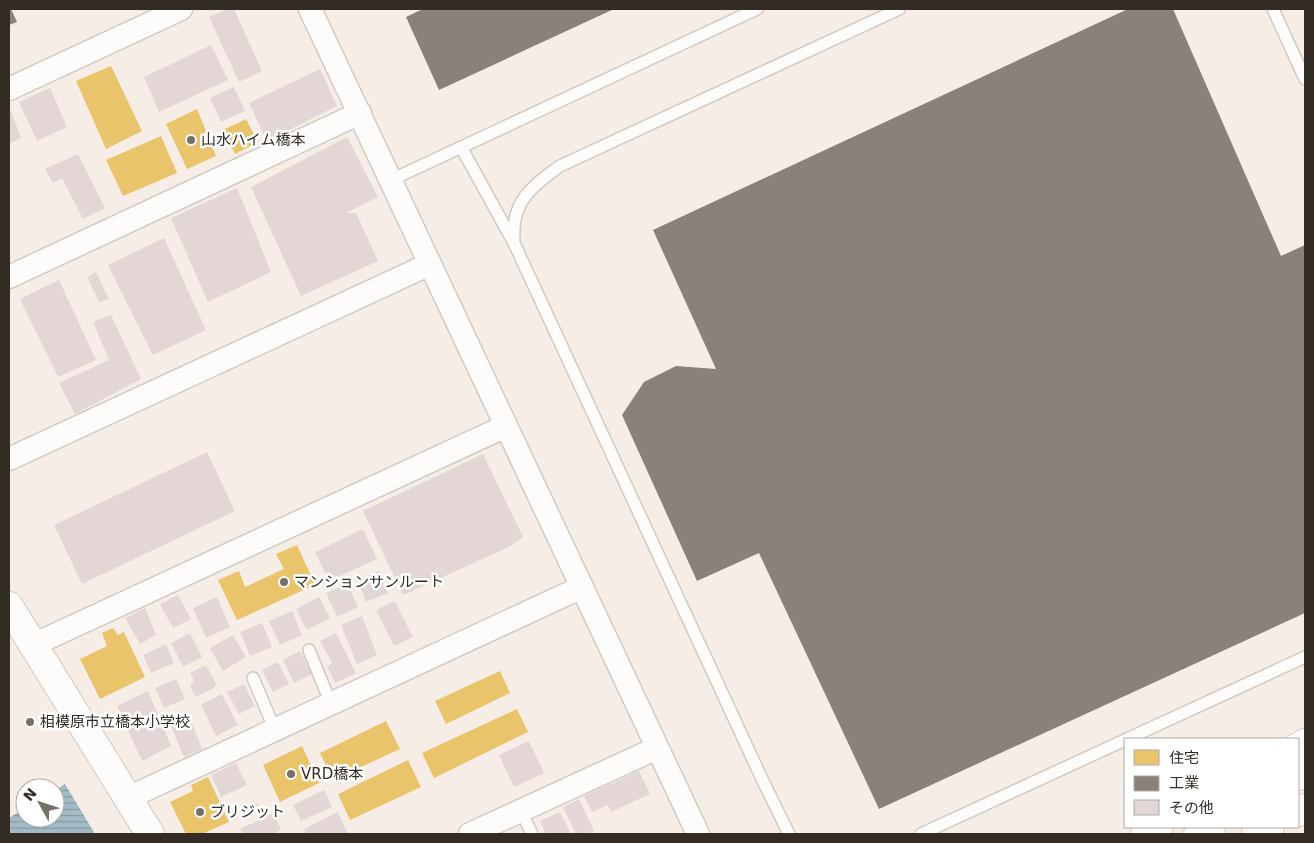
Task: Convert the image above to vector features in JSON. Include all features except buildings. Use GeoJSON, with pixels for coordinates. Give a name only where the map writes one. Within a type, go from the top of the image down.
{"type":"FeatureCollection","features":[{"type":"Feature","properties":{"kind":"main road"},"geometry":{"type":"LineString","coordinates":[[9,606],[150,834]]}},
{"type":"Feature","properties":{"kind":"main road"},"geometry":{"type":"LineString","coordinates":[[1146,834],[1157,828]]}},
{"type":"Feature","properties":{"kind":"main road"},"geometry":{"type":"LineString","coordinates":[[1198,834],[1209,828]]}},
{"type":"Feature","properties":{"kind":"main road"},"geometry":{"type":"LineString","coordinates":[[1256,834],[1268,828]]}},
{"type":"Feature","properties":{"kind":"street"},"geometry":{"type":"LineString","coordinates":[[9,89],[181,9]]}},
{"type":"Feature","properties":{"kind":"street"},"geometry":{"type":"LineString","coordinates":[[310,9],[698,834]]}},
{"type":"Feature","properties":{"kind":"street"},"geometry":{"type":"LineString","coordinates":[[9,277],[360,113]]}},
{"type":"Feature","properties":{"kind":"street"},"geometry":{"type":"LineString","coordinates":[[9,459],[430,264]]}},
{"type":"Feature","properties":{"kind":"street"},"geometry":{"type":"LineString","coordinates":[[33,645],[506,426]]}},
{"type":"Feature","properties":{"kind":"street"},"geometry":{"type":"LineString","coordinates":[[128,798],[582,587]]}},
{"type":"Feature","properties":{"kind":"street"},"geometry":{"type":"LineString","coordinates":[[470,834],[657,748]]}},
{"type":"Feature","properties":{"kind":"lane"},"geometry":{"type":"LineString","coordinates":[[391,180],[757,9]]}},
{"type":"Feature","properties":{"kind":"lane"},"geometry":{"type":"LineString","coordinates":[[514,243],[513,227],[518,207],[534,185],[560,166],[899,9]]}},
{"type":"Feature","properties":{"kind":"lane"},"geometry":{"type":"LineString","coordinates":[[1273,9],[1305,79]]}},
{"type":"Feature","properties":{"kind":"lane"},"geometry":{"type":"LineString","coordinates":[[461,148],[514,243],[789,834]]}},
{"type":"Feature","properties":{"kind":"lane"},"geometry":{"type":"LineString","coordinates":[[308,650],[331,704]]}},
{"type":"Feature","properties":{"kind":"lane"},"geometry":{"type":"LineString","coordinates":[[1130,738],[1305,656]]}},
{"type":"Feature","properties":{"kind":"lane"},"geometry":{"type":"LineString","coordinates":[[253,678],[275,730]]}},
{"type":"Feature","properties":{"kind":"lane"},"geometry":{"type":"LineString","coordinates":[[921,834],[1124,741]]}},
{"type":"Feature","properties":{"kind":"lane"},"geometry":{"type":"LineString","coordinates":[[521,811],[532,834]]}},
{"type":"Feature","properties":{"kind":"water"},"geometry":{"type":"Polygon","coordinates":[[[65,784],[95,834],[9,834],[9,818],[15,814],[15,828],[65,828],[65,784]]]}},
{"type":"Feature","properties":{"kind":"place","name":"山水ハイム橋本"},"geometry":{"type":"Point","coordinates":[191,140]}},
{"type":"Feature","properties":{"kind":"place","name":"マンションサンルート"},"geometry":{"type":"Point","coordinates":[284,582]}},
{"type":"Feature","properties":{"kind":"place","name":"相模原市立橋本小学校"},"geometry":{"type":"Point","coordinates":[30,722]}},
{"type":"Feature","properties":{"kind":"place","name":"VRD橋本"},"geometry":{"type":"Point","coordinates":[291,774]}},
{"type":"Feature","properties":{"kind":"place","name":"ブリジット"},"geometry":{"type":"Point","coordinates":[200,812]}}]}
